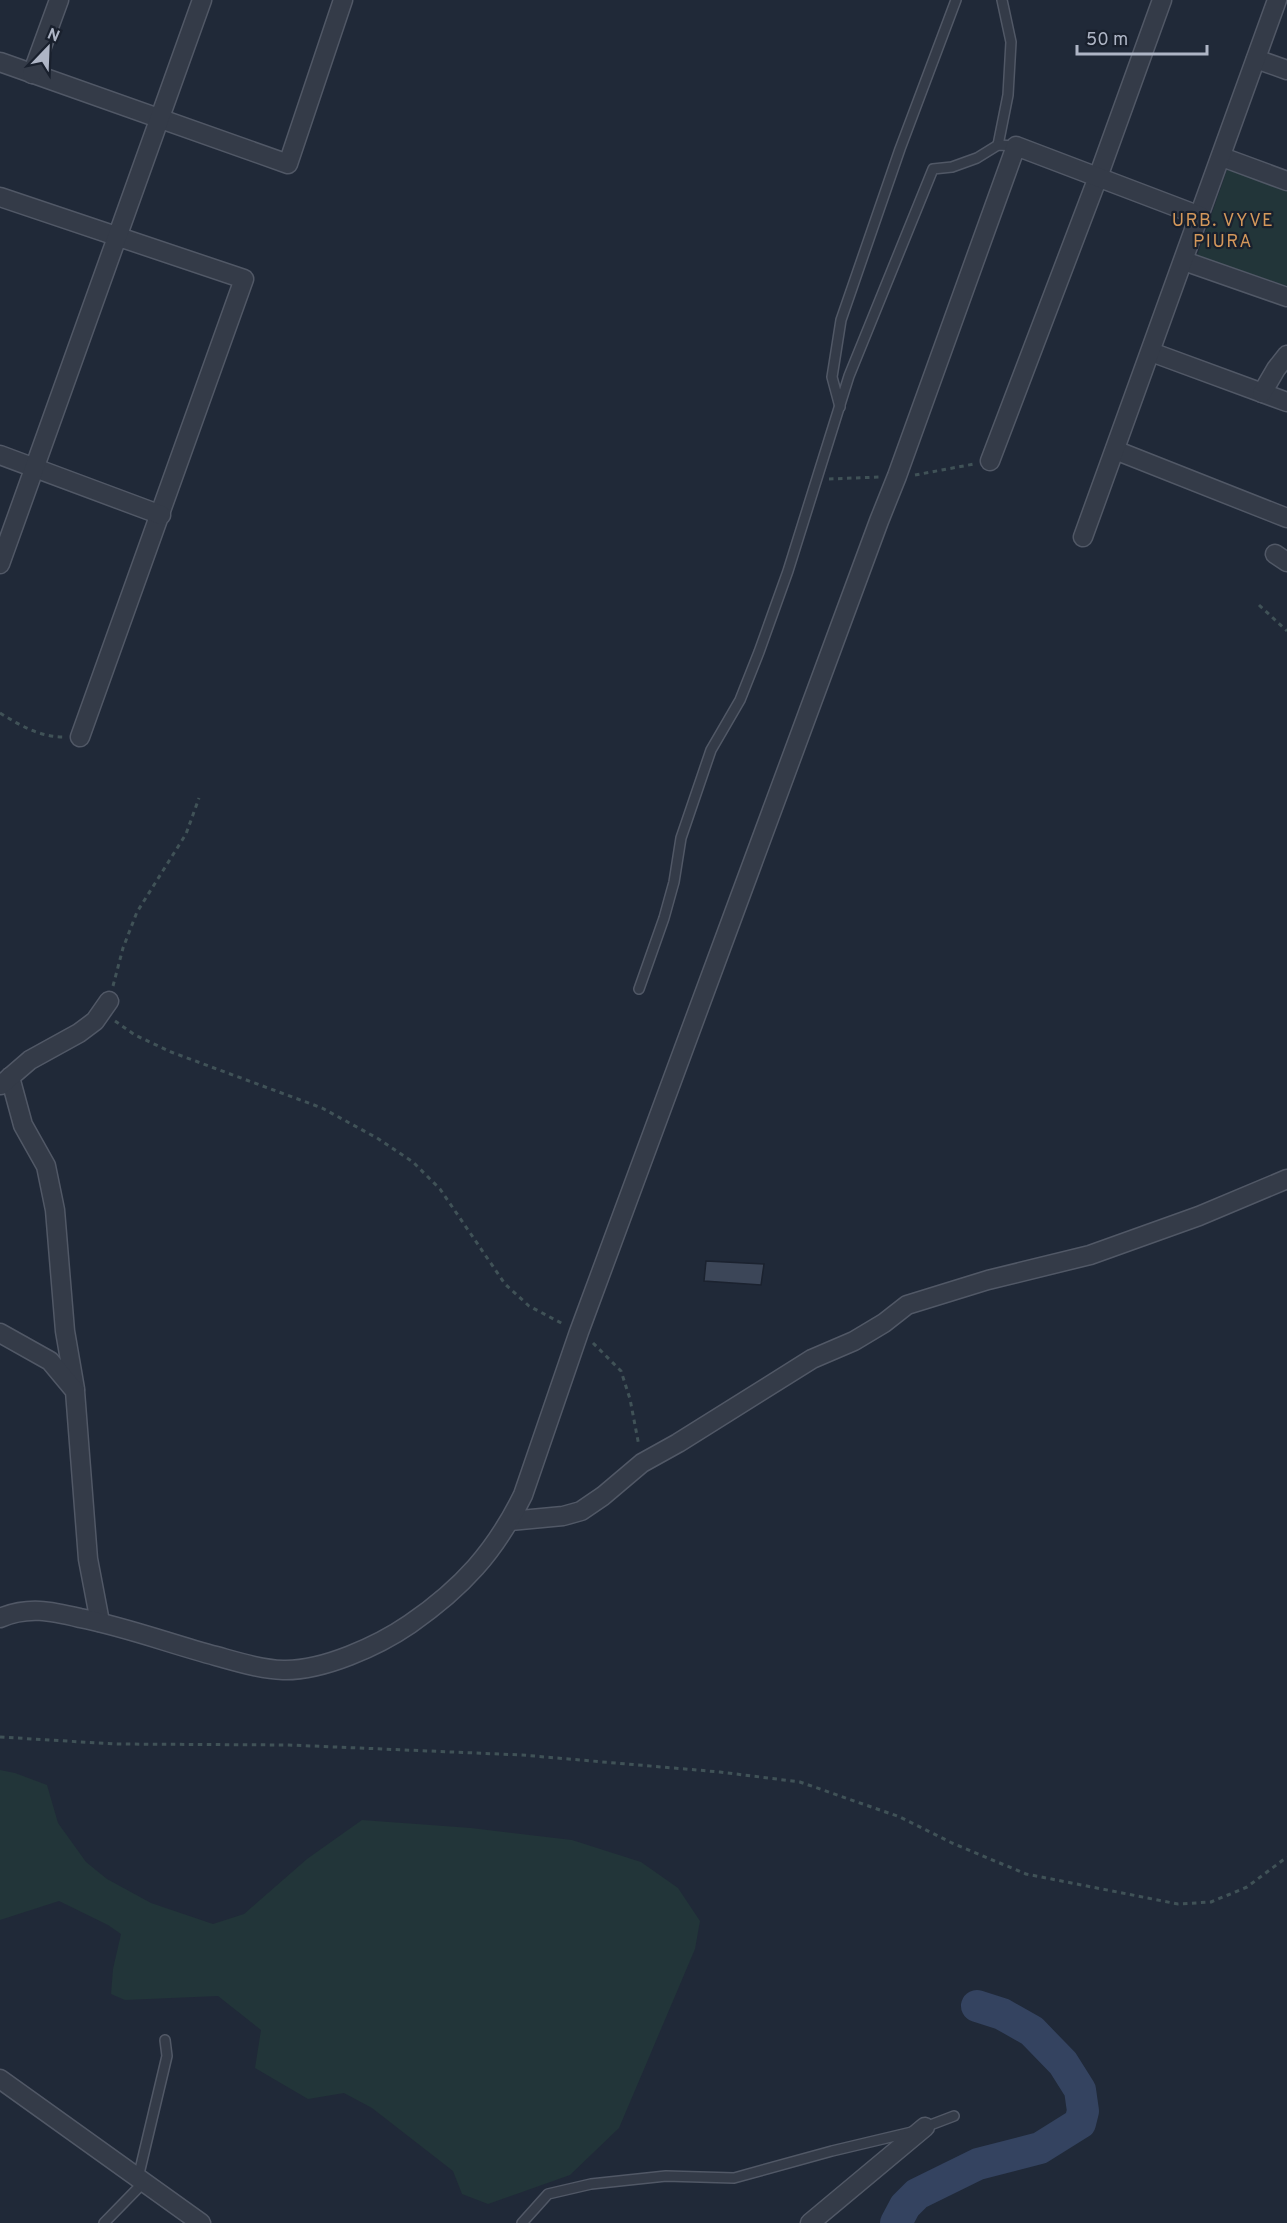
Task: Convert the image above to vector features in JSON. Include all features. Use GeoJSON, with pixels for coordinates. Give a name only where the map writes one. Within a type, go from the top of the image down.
{"type":"FeatureCollection","features":[{"type":"Feature","properties":{"kind":"street"},"geometry":{"type":"LineString","coordinates":[[32,74],[59,0]]}},
{"type":"Feature","properties":{"kind":"street"},"geometry":{"type":"LineString","coordinates":[[0,564],[202,0]]}},
{"type":"Feature","properties":{"kind":"street"},"geometry":{"type":"LineString","coordinates":[[0,62],[288,164],[343,0]]}},
{"type":"Feature","properties":{"kind":"street"},"geometry":{"type":"LineString","coordinates":[[990,461],[1098,177],[1162,0]]}},
{"type":"Feature","properties":{"kind":"street"},"geometry":{"type":"LineString","coordinates":[[1083,537],[1277,0]]}},
{"type":"Feature","properties":{"kind":"street"},"geometry":{"type":"LineString","coordinates":[[1256,59],[1287,70]]}},
{"type":"Feature","properties":{"kind":"street"},"geometry":{"type":"LineString","coordinates":[[0,1618],[15,1611],[51,1611],[100,1622],[261,1668],[284,1670],[305,1668],[365,1649],[389,1638],[430,1611],[480,1565],[510,1521],[523,1495],[579,1332],[901,465],[1016,146],[1200,216]]}},
{"type":"Feature","properties":{"kind":"street"},"geometry":{"type":"LineString","coordinates":[[1222,157],[1287,181]]}},
{"type":"Feature","properties":{"kind":"street"},"geometry":{"type":"LineString","coordinates":[[0,197],[244,279],[80,737]]}},
{"type":"Feature","properties":{"kind":"street"},"geometry":{"type":"LineString","coordinates":[[1184,261],[1287,297]]}},
{"type":"Feature","properties":{"kind":"street"},"geometry":{"type":"LineString","coordinates":[[1150,352],[1287,402]]}},
{"type":"Feature","properties":{"kind":"street"},"geometry":{"type":"LineString","coordinates":[[1262,393],[1287,355]]}},
{"type":"Feature","properties":{"kind":"street"},"geometry":{"type":"LineString","coordinates":[[1115,450],[1287,518]]}},
{"type":"Feature","properties":{"kind":"street"},"geometry":{"type":"LineString","coordinates":[[0,455],[161,515]]}},
{"type":"Feature","properties":{"kind":"street"},"geometry":{"type":"LineString","coordinates":[[100,1622],[88,1559],[75,1391],[65,1331],[55,1210],[46,1166],[23,1125],[5,1082],[30,1060],[79,1033],[95,1021],[105,1006]]}},
{"type":"Feature","properties":{"kind":"street"},"geometry":{"type":"LineString","coordinates":[[510,1521],[563,1516],[581,1511],[603,1496],[642,1463],[812,1359],[854,1341],[884,1323],[907,1305],[988,1280],[1090,1255],[1199,1216],[1287,1179]]}},
{"type":"Feature","properties":{"kind":"street"},"geometry":{"type":"LineString","coordinates":[[0,1333],[50,1361],[75,1391]]}},
{"type":"Feature","properties":{"kind":"street"},"geometry":{"type":"LineString","coordinates":[[0,2079],[201,2223]]}},
{"type":"Feature","properties":{"kind":"street"},"geometry":{"type":"LineString","coordinates":[[810,2223],[925,2127]]}},
{"type":"Feature","properties":{"kind":"lane"},"geometry":{"type":"LineString","coordinates":[[840,407],[832,377],[841,320],[900,149],[956,0]]}},
{"type":"Feature","properties":{"kind":"lane"},"geometry":{"type":"LineString","coordinates":[[998,145],[1008,95],[1011,42],[1002,0]]}},
{"type":"Feature","properties":{"kind":"lane"},"geometry":{"type":"LineString","coordinates":[[639,989],[672,891],[681,838],[711,750],[740,700],[759,652],[788,572],[849,376],[933,169],[952,167],[977,158],[998,145],[1016,146]]}},
{"type":"Feature","properties":{"kind":"lane"},"geometry":{"type":"LineString","coordinates":[[104,2223],[141,2180],[167,2056],[165,2040]]}},
{"type":"Feature","properties":{"kind":"lane"},"geometry":{"type":"LineString","coordinates":[[522,2223],[548,2194],[591,2184],[666,2176],[734,2178],[925,2127],[954,2116]]}},
{"type":"Feature","properties":{"kind":"path"},"geometry":{"type":"LineString","coordinates":[[1259,605],[1287,631]]}},
{"type":"Feature","properties":{"kind":"path"},"geometry":{"type":"LineString","coordinates":[[0,713],[17,724],[46,736],[80,737]]}},
{"type":"Feature","properties":{"kind":"path"},"geometry":{"type":"LineString","coordinates":[[199,798],[186,834],[137,912],[105,1006],[135,1035],[171,1052],[322,1108],[377,1138],[413,1162],[440,1188],[505,1284],[530,1306],[579,1332],[621,1371],[636,1426],[642,1463]]}},
{"type":"Feature","properties":{"kind":"path"},"geometry":{"type":"LineString","coordinates":[[0,1737],[115,1744],[289,1745],[522,1755],[720,1772],[800,1782],[900,1817],[952,1843],[1026,1874],[1178,1904],[1211,1902],[1247,1887],[1287,1857]]}},
{"type":"Feature","properties":{"kind":"green space"},"geometry":{"type":"Polygon","coordinates":[[[1228,167],[1287,189],[1287,286],[1197,256],[1228,167]]]}},
{"type":"Feature","properties":{"kind":"green space"},"geometry":{"type":"Polygon","coordinates":[[[0,1770],[47,1785],[58,1823],[86,1862],[107,1879],[151,1903],[213,1924],[244,1914],[307,1859],[362,1820],[471,1828],[572,1840],[641,1862],[678,1888],[700,1921],[695,1949],[619,2128],[570,2175],[488,2204],[462,2194],[453,2171],[372,2108],[344,2093],[308,2099],[255,2068],[261,2030],[218,1996],[125,2000],[111,1994],[113,1969],[121,1934],[108,1925],[59,1901],[0,1920],[0,1770]]]}},
{"type":"Feature","properties":{"kind":"building"},"geometry":{"type":"Polygon","coordinates":[[[706,1261],[764,1264],[761,1285],[704,1281],[706,1261]]]}},
{"type":"Feature","properties":{"kind":"waterway"},"geometry":{"type":"LineString","coordinates":[[896,2223],[905,2206],[917,2194],[978,2164],[1040,2148],[1080,2123],[1083,2111],[1080,2090],[1063,2063],[1032,2031],[1002,2014],[977,2006]]}},
{"type":"Feature","properties":{"kind":"district","name":"URB. VYVE PIURA"},"geometry":{"type":"Point","coordinates":[1223,230]}}]}
